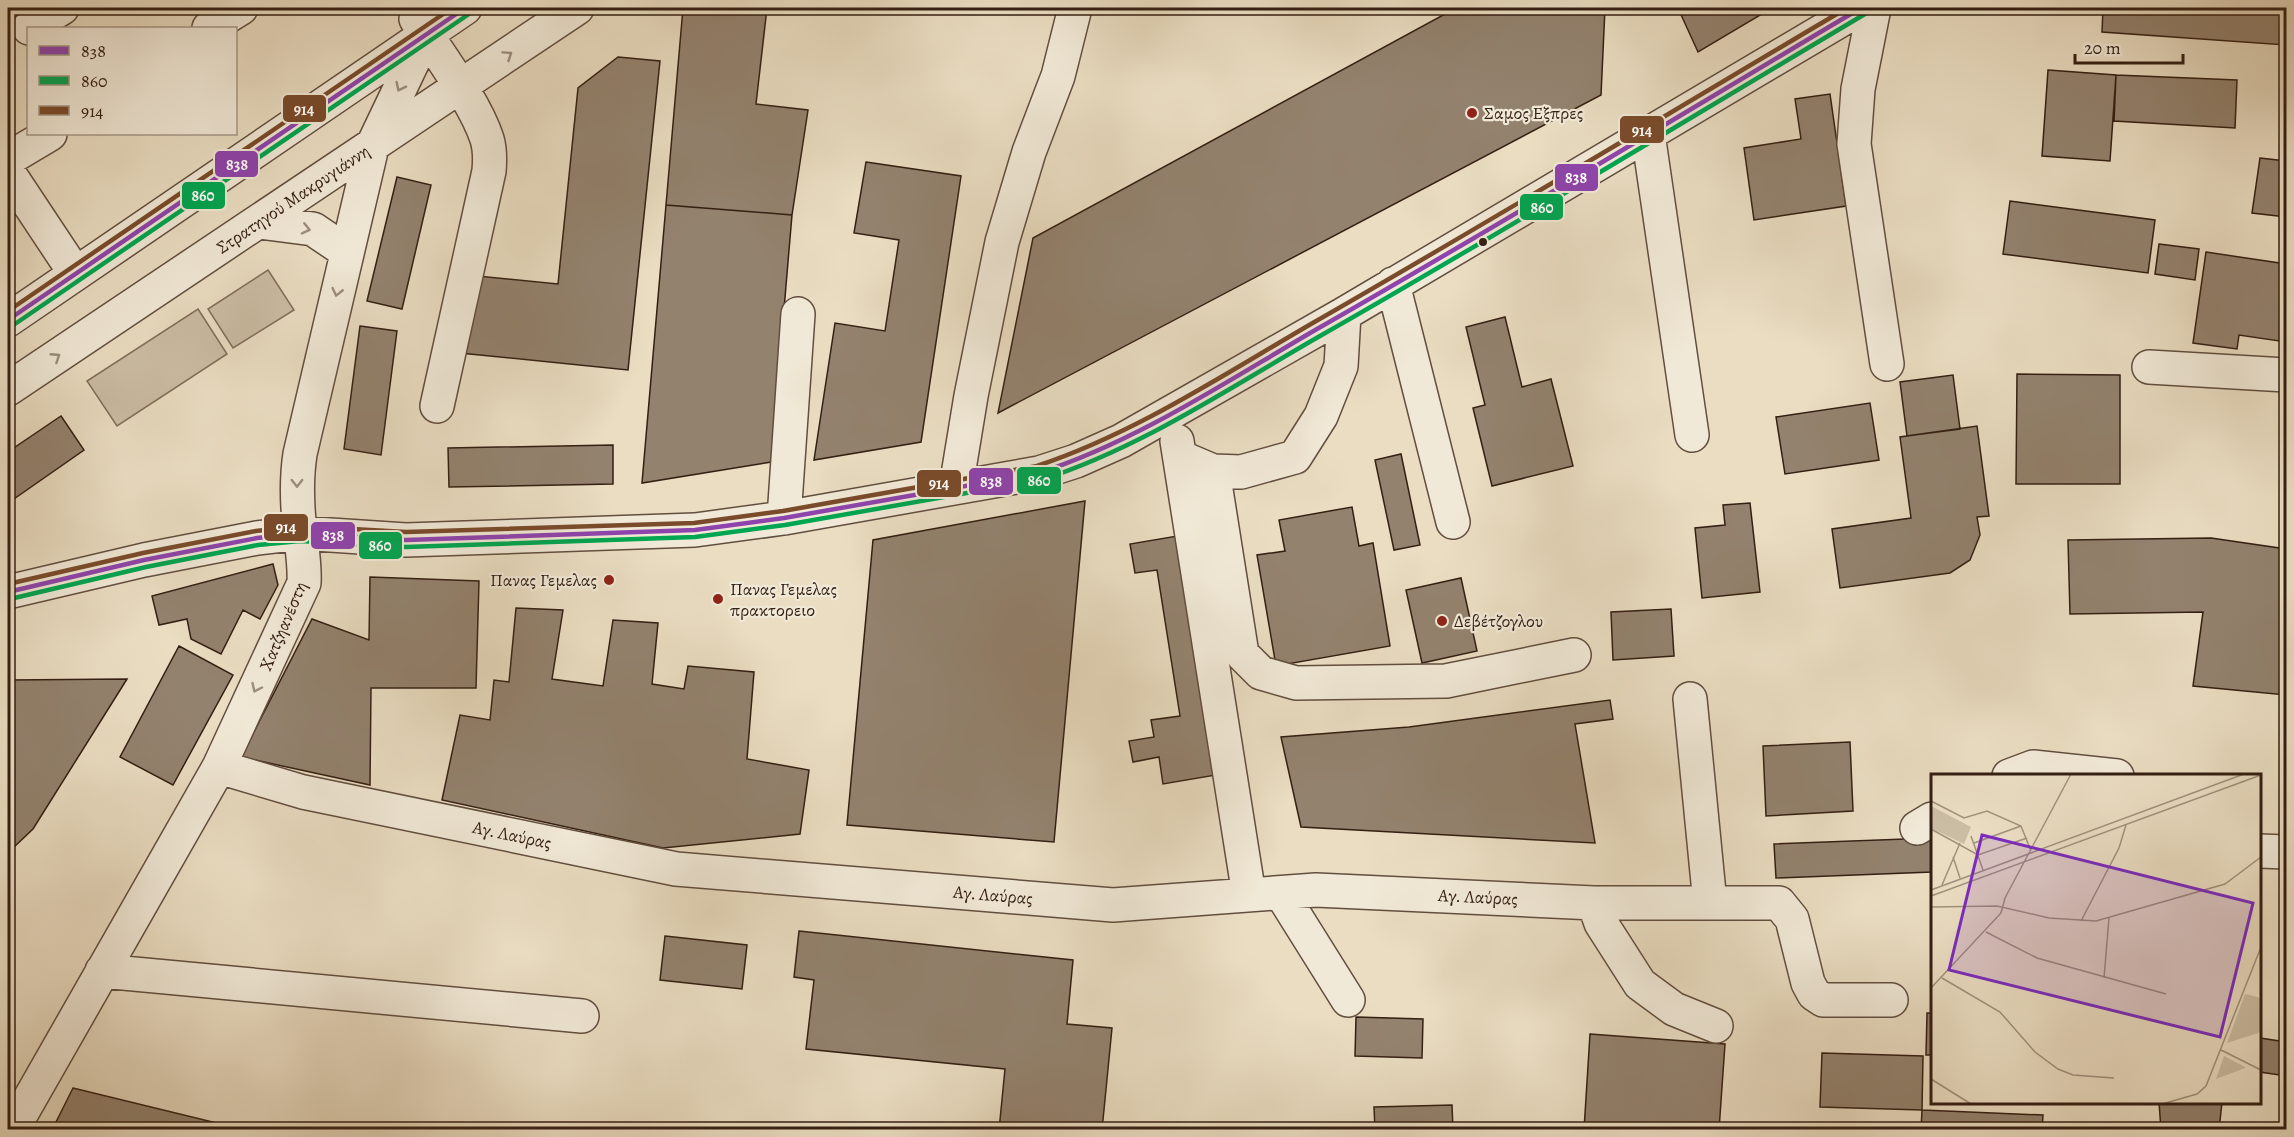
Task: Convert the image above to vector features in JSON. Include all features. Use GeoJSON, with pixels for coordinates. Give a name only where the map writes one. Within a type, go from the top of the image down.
{"type":"FeatureCollection","features":[{"type":"Feature","properties":{"kind":"street"},"geometry":{"type":"LineString","coordinates":[[32,27],[62,8]]}},
{"type":"Feature","properties":{"kind":"street"},"geometry":{"type":"LineString","coordinates":[[211,27],[241,8]]}},
{"type":"Feature","properties":{"kind":"street"},"geometry":{"type":"LineString","coordinates":[[8,320],[75,273],[419,16],[465,8]]}},
{"type":"Feature","properties":{"kind":"street","name":"Στρατηγού Μακρυγιάννη"},"geometry":{"type":"LineString","coordinates":[[8,389],[577,8]]}},
{"type":"Feature","properties":{"kind":"street"},"geometry":{"type":"LineString","coordinates":[[956,488],[971,396],[1002,242],[1029,152],[1058,76],[1075,8]]}},
{"type":"Feature","properties":{"kind":"street"},"geometry":{"type":"LineString","coordinates":[[8,592],[144,560],[257,538],[300,533],[406,540],[695,530],[784,518],[1039,473],[1076,461],[1121,441],[1171,413],[1344,314],[1861,8]]}},
{"type":"Feature","properties":{"kind":"street"},"geometry":{"type":"LineString","coordinates":[[1874,8],[1858,89],[1854,144],[1887,364]]}},
{"type":"Feature","properties":{"kind":"street"},"geometry":{"type":"LineString","coordinates":[[419,16],[483,128],[490,155],[489,171],[437,406]]}},
{"type":"Feature","properties":{"kind":"street","name":"Χατζηανέστη"},"geometry":{"type":"LineString","coordinates":[[12,1130],[219,767],[304,584],[305,565],[300,533],[297,476],[300,454],[372,147],[419,16]]}},
{"type":"Feature","properties":{"kind":"street"},"geometry":{"type":"LineString","coordinates":[[8,42],[27,30]]}},
{"type":"Feature","properties":{"kind":"street"},"geometry":{"type":"LineString","coordinates":[[1648,134],[1692,435]]}},
{"type":"Feature","properties":{"kind":"street"},"geometry":{"type":"LineString","coordinates":[[8,159],[48,135]]}},
{"type":"Feature","properties":{"kind":"street"},"geometry":{"type":"LineString","coordinates":[[8,172],[75,273]]}},
{"type":"Feature","properties":{"kind":"street"},"geometry":{"type":"LineString","coordinates":[[259,222],[313,229],[347,252]]}},
{"type":"Feature","properties":{"kind":"street"},"geometry":{"type":"LineString","coordinates":[[1393,284],[1453,522]]}},
{"type":"Feature","properties":{"kind":"street"},"geometry":{"type":"LineString","coordinates":[[784,518],[798,314]]}},
{"type":"Feature","properties":{"kind":"street"},"geometry":{"type":"LineString","coordinates":[[1180,458],[1213,471],[1241,472],[1295,457],[1321,416],[1341,366],[1344,314]]}},
{"type":"Feature","properties":{"kind":"street"},"geometry":{"type":"LineString","coordinates":[[2149,367],[2286,375]]}},
{"type":"Feature","properties":{"kind":"street"},"geometry":{"type":"LineString","coordinates":[[1171,413],[1249,895]]}},
{"type":"Feature","properties":{"kind":"street"},"geometry":{"type":"LineString","coordinates":[[1213,471],[1242,654],[1261,673],[1296,683],[1446,681],[1574,655]]}},
{"type":"Feature","properties":{"kind":"street"},"geometry":{"type":"LineString","coordinates":[[1690,699],[1710,903]]}},
{"type":"Feature","properties":{"kind":"street","name":"Αγ. Λαύρας"},"geometry":{"type":"LineString","coordinates":[[219,767],[303,792],[676,869],[1113,905],[1316,890],[1594,903],[1779,903],[1792,919],[1808,983],[1814,994],[1823,1000],[1891,1000]]}},
{"type":"Feature","properties":{"kind":"street"},"geometry":{"type":"LineString","coordinates":[[2013,774],[2032,767],[2098,774]]}},
{"type":"Feature","properties":{"kind":"street"},"geometry":{"type":"LineString","coordinates":[[2261,851],[2286,852]]}},
{"type":"Feature","properties":{"kind":"street"},"geometry":{"type":"LineString","coordinates":[[1281,892],[1348,1000]]}},
{"type":"Feature","properties":{"kind":"street"},"geometry":{"type":"LineString","coordinates":[[1594,903],[1601,923],[1640,984],[1674,1009],[1716,1026]]}},
{"type":"Feature","properties":{"kind":"street"},"geometry":{"type":"LineString","coordinates":[[102,971],[582,1016]]}},
{"type":"Feature","properties":{"kind":"shaded area"},"geometry":{"type":"Polygon","coordinates":[[[268,270],[294,310],[233,348],[208,309],[268,270]]]}},
{"type":"Feature","properties":{"kind":"shaded area"},"geometry":{"type":"Polygon","coordinates":[[[198,309],[227,354],[117,426],[87,381],[198,309]]]}},
{"type":"Feature","properties":{"kind":"building"},"geometry":{"type":"Polygon","coordinates":[[[683,8],[767,8],[756,104],[808,110],[792,215],[666,205],[683,8]]]}},
{"type":"Feature","properties":{"kind":"building"},"geometry":{"type":"Polygon","coordinates":[[[1456,8],[1605,8],[1601,95],[998,413],[1033,238],[1456,8]]]}},
{"type":"Feature","properties":{"kind":"building"},"geometry":{"type":"Polygon","coordinates":[[[1678,8],[1772,8],[1698,52],[1678,8]]]}},
{"type":"Feature","properties":{"kind":"building"},"geometry":{"type":"Polygon","coordinates":[[[2103,8],[2286,8],[2286,45],[2102,32],[2103,8]]]}},
{"type":"Feature","properties":{"kind":"building"},"geometry":{"type":"Polygon","coordinates":[[[618,57],[660,61],[628,370],[460,353],[468,275],[558,284],[578,88],[618,57]]]}},
{"type":"Feature","properties":{"kind":"building"},"geometry":{"type":"Polygon","coordinates":[[[2048,70],[2116,75],[2110,161],[2042,156],[2048,70]]]}},
{"type":"Feature","properties":{"kind":"building"},"geometry":{"type":"Polygon","coordinates":[[[2116,75],[2237,80],[2235,128],[2114,121],[2116,75]]]}},
{"type":"Feature","properties":{"kind":"building"},"geometry":{"type":"Polygon","coordinates":[[[1830,94],[1846,206],[1754,220],[1744,148],[1801,139],[1795,99],[1830,94]]]}},
{"type":"Feature","properties":{"kind":"building"},"geometry":{"type":"Polygon","coordinates":[[[2260,158],[2286,161],[2286,217],[2252,213],[2260,158]]]}},
{"type":"Feature","properties":{"kind":"building"},"geometry":{"type":"Polygon","coordinates":[[[866,162],[961,176],[921,442],[814,460],[835,323],[885,331],[899,240],[854,233],[866,162]]]}},
{"type":"Feature","properties":{"kind":"building"},"geometry":{"type":"Polygon","coordinates":[[[397,177],[431,185],[402,309],[367,301],[397,177]]]}},
{"type":"Feature","properties":{"kind":"building"},"geometry":{"type":"Polygon","coordinates":[[[2010,201],[2155,220],[2148,273],[2003,254],[2010,201]]]}},
{"type":"Feature","properties":{"kind":"building"},"geometry":{"type":"Polygon","coordinates":[[[666,205],[792,215],[771,462],[642,483],[666,205]]]}},
{"type":"Feature","properties":{"kind":"building"},"geometry":{"type":"Polygon","coordinates":[[[2159,244],[2199,249],[2195,280],[2155,274],[2159,244]]]}},
{"type":"Feature","properties":{"kind":"building"},"geometry":{"type":"Polygon","coordinates":[[[2206,252],[2286,264],[2286,342],[2239,335],[2237,349],[2193,343],[2206,252]]]}},
{"type":"Feature","properties":{"kind":"building"},"geometry":{"type":"Polygon","coordinates":[[[1505,317],[1522,387],[1551,379],[1573,466],[1492,486],[1473,408],[1485,405],[1466,327],[1505,317]]]}},
{"type":"Feature","properties":{"kind":"building"},"geometry":{"type":"Polygon","coordinates":[[[360,326],[397,331],[381,455],[344,449],[360,326]]]}},
{"type":"Feature","properties":{"kind":"building"},"geometry":{"type":"Polygon","coordinates":[[[2017,374],[2120,375],[2120,484],[2016,484],[2017,374]]]}},
{"type":"Feature","properties":{"kind":"building"},"geometry":{"type":"Polygon","coordinates":[[[1953,375],[1960,429],[1907,436],[1900,382],[1953,375]]]}},
{"type":"Feature","properties":{"kind":"building"},"geometry":{"type":"Polygon","coordinates":[[[1870,403],[1879,460],[1785,474],[1776,417],[1870,403]]]}},
{"type":"Feature","properties":{"kind":"building"},"geometry":{"type":"Polygon","coordinates":[[[61,416],[84,450],[8,503],[8,452],[61,416]]]}},
{"type":"Feature","properties":{"kind":"building"},"geometry":{"type":"Polygon","coordinates":[[[1977,426],[1989,516],[1977,517],[1980,535],[1970,560],[1950,573],[1840,588],[1832,529],[1911,518],[1900,437],[1977,426]]]}},
{"type":"Feature","properties":{"kind":"building"},"geometry":{"type":"Polygon","coordinates":[[[613,445],[613,484],[449,487],[448,448],[613,445]]]}},
{"type":"Feature","properties":{"kind":"building"},"geometry":{"type":"Polygon","coordinates":[[[1401,454],[1420,545],[1394,550],[1375,460],[1401,454]]]}},
{"type":"Feature","properties":{"kind":"building"},"geometry":{"type":"Polygon","coordinates":[[[1085,501],[1054,842],[847,825],[873,540],[1085,501]]]}},
{"type":"Feature","properties":{"kind":"building"},"geometry":{"type":"Polygon","coordinates":[[[1750,503],[1760,592],[1702,598],[1695,528],[1725,525],[1723,505],[1750,503]]]}},
{"type":"Feature","properties":{"kind":"building"},"geometry":{"type":"Polygon","coordinates":[[[1352,507],[1359,546],[1373,543],[1390,646],[1276,666],[1257,555],[1285,551],[1279,520],[1352,507]]]}},
{"type":"Feature","properties":{"kind":"building"},"geometry":{"type":"Polygon","coordinates":[[[1189,534],[1228,773],[1163,784],[1159,757],[1133,762],[1129,741],[1154,737],[1151,720],[1180,716],[1157,570],[1135,573],[1130,544],[1189,534]]]}},
{"type":"Feature","properties":{"kind":"building"},"geometry":{"type":"Polygon","coordinates":[[[2211,538],[2286,549],[2286,695],[2193,686],[2203,612],[2070,614],[2068,540],[2211,538]]]}},
{"type":"Feature","properties":{"kind":"building"},"geometry":{"type":"Polygon","coordinates":[[[273,564],[278,585],[260,619],[243,610],[221,654],[191,639],[187,619],[159,625],[152,596],[273,564]]]}},
{"type":"Feature","properties":{"kind":"building"},"geometry":{"type":"Polygon","coordinates":[[[370,577],[479,581],[476,688],[371,688],[370,785],[241,757],[312,619],[369,640],[370,577]]]}},
{"type":"Feature","properties":{"kind":"building","name":"Δεβέτζογλου"},"geometry":{"type":"Polygon","coordinates":[[[1461,578],[1477,651],[1422,663],[1406,590],[1461,578]]]}},
{"type":"Feature","properties":{"kind":"building"},"geometry":{"type":"Polygon","coordinates":[[[516,608],[563,610],[552,679],[603,686],[613,620],[658,623],[652,684],[684,689],[688,666],[754,672],[747,759],[809,770],[800,834],[663,848],[442,800],[460,715],[490,720],[494,680],[509,682],[516,608]]]}},
{"type":"Feature","properties":{"kind":"building"},"geometry":{"type":"Polygon","coordinates":[[[1671,609],[1674,656],[1613,660],[1611,612],[1671,609]]]}},
{"type":"Feature","properties":{"kind":"building"},"geometry":{"type":"Polygon","coordinates":[[[179,646],[233,675],[173,785],[120,757],[179,646]]]}},
{"type":"Feature","properties":{"kind":"building"},"geometry":{"type":"Polygon","coordinates":[[[127,679],[33,829],[13,848],[13,896],[8,896],[8,680],[127,679]]]}},
{"type":"Feature","properties":{"kind":"building"},"geometry":{"type":"Polygon","coordinates":[[[1610,700],[1613,719],[1575,724],[1595,843],[1301,827],[1281,737],[1409,727],[1610,700]]]}},
{"type":"Feature","properties":{"kind":"building"},"geometry":{"type":"Polygon","coordinates":[[[1850,742],[1853,811],[1766,816],[1763,746],[1850,742]]]}},
{"type":"Feature","properties":{"kind":"building"},"geometry":{"type":"Polygon","coordinates":[[[1931,838],[1931,872],[1776,878],[1774,844],[1931,838]]]}},
{"type":"Feature","properties":{"kind":"building"},"geometry":{"type":"Polygon","coordinates":[[[799,931],[1073,960],[1067,1024],[1112,1028],[1102,1130],[999,1130],[1005,1069],[806,1049],[814,980],[794,977],[799,931]]]}},
{"type":"Feature","properties":{"kind":"building"},"geometry":{"type":"Polygon","coordinates":[[[665,936],[747,945],[742,989],[660,980],[665,936]]]}},
{"type":"Feature","properties":{"kind":"building"},"geometry":{"type":"Polygon","coordinates":[[[1927,1013],[1931,1013],[1931,1055],[1926,1055],[1927,1013]]]}},
{"type":"Feature","properties":{"kind":"building"},"geometry":{"type":"Polygon","coordinates":[[[1356,1017],[1423,1019],[1422,1058],[1355,1056],[1356,1017]]]}},
{"type":"Feature","properties":{"kind":"building"},"geometry":{"type":"Polygon","coordinates":[[[1590,1034],[1725,1044],[1719,1130],[1584,1130],[1590,1034]]]}},
{"type":"Feature","properties":{"kind":"building"},"geometry":{"type":"Polygon","coordinates":[[[2261,1038],[2286,1042],[2286,1076],[2261,1072],[2261,1038]]]}},
{"type":"Feature","properties":{"kind":"building"},"geometry":{"type":"Polygon","coordinates":[[[1822,1053],[1923,1056],[1922,1110],[1820,1107],[1822,1053]]]}},
{"type":"Feature","properties":{"kind":"building"},"geometry":{"type":"Polygon","coordinates":[[[73,1088],[225,1125],[223,1130],[52,1130],[73,1088]]]}},
{"type":"Feature","properties":{"kind":"building"},"geometry":{"type":"Polygon","coordinates":[[[2159,1104],[2222,1104],[2219,1130],[2161,1130],[2159,1104]]]}},
{"type":"Feature","properties":{"kind":"building"},"geometry":{"type":"Polygon","coordinates":[[[1452,1105],[1453,1130],[1375,1130],[1374,1107],[1452,1105]]]}},
{"type":"Feature","properties":{"kind":"building"},"geometry":{"type":"Polygon","coordinates":[[[1922,1110],[2043,1115],[2042,1130],[1921,1130],[1922,1110]]]}},
{"type":"Feature","properties":{"kind":"transit line","name":"914"},"geometry":{"type":"LineString","coordinates":[[8,311],[452,8]]}},
{"type":"Feature","properties":{"kind":"transit line","name":"838"},"geometry":{"type":"LineString","coordinates":[[8,320],[465,8]]}},
{"type":"Feature","properties":{"kind":"transit line","name":"914"},"geometry":{"type":"LineString","coordinates":[[8,584],[143,553],[256,531],[299,526],[406,532],[694,523],[783,511],[1037,466],[1073,453],[1177,402],[1446,246],[1847,8]]}},
{"type":"Feature","properties":{"kind":"transit line","name":"838"},"geometry":{"type":"LineString","coordinates":[[8,592],[144,560],[257,538],[300,533],[406,540],[695,530],[784,518],[1039,473],[1112,444],[1181,408],[1522,210],[1861,8]]}},
{"type":"Feature","properties":{"kind":"transit line","name":"860"},"geometry":{"type":"LineString","coordinates":[[12,326],[469,14]]}},
{"type":"Feature","properties":{"kind":"transit line","name":"860"},"geometry":{"type":"LineString","coordinates":[[10,599],[146,567],[258,545],[300,541],[406,547],[695,537],[785,525],[1041,480],[1114,451],[1184,416],[1525,217],[1865,14]]}},
{"type":"Feature","properties":{"kind":"place","name":"Σαμος Εξπρες"},"geometry":{"type":"Point","coordinates":[1472,113]}},
{"type":"Feature","properties":{"kind":"place","name":"Πανας Γεμελας"},"geometry":{"type":"Point","coordinates":[609,580]}},
{"type":"Feature","properties":{"kind":"place","name":"Πανας Γεμελας πρακτορειο"},"geometry":{"type":"Point","coordinates":[718,599]}},
{"type":"Feature","properties":{"kind":"place","name":"Δεβέτζογλου"},"geometry":{"type":"Point","coordinates":[1442,621]}}]}
